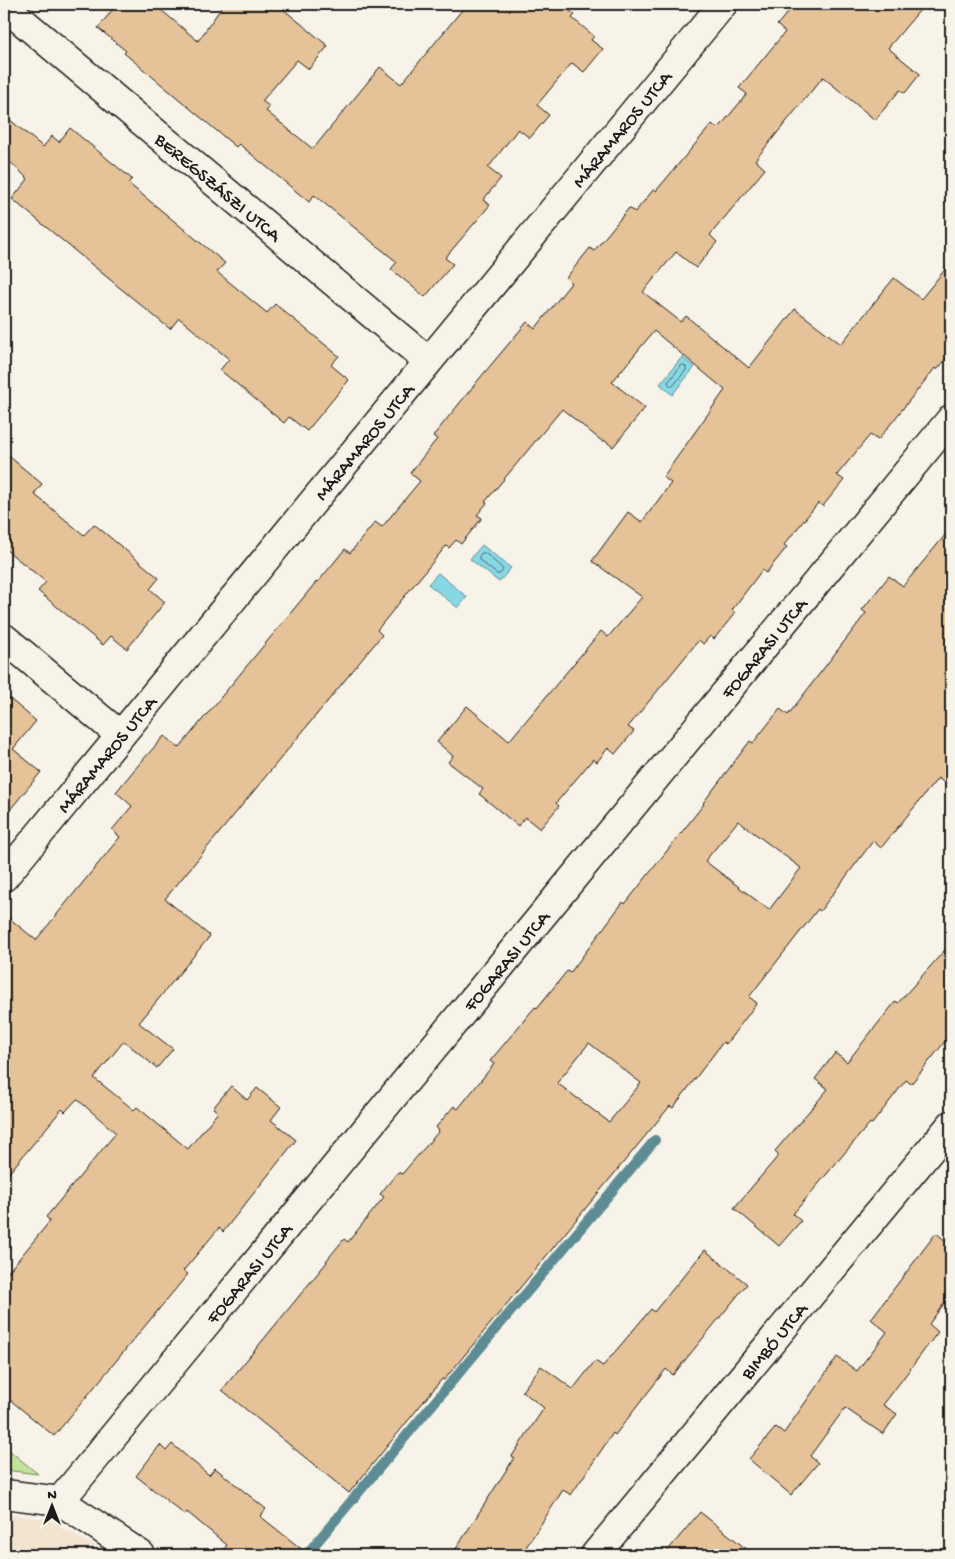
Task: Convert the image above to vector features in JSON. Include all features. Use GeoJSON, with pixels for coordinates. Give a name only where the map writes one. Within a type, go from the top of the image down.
{"type":"FeatureCollection","features":[{"type":"Feature","properties":{"kind":"street","name":"MÁRAMAROS UTCA"},"geometry":{"type":"LineString","coordinates":[[4,878],[723,4]]}},
{"type":"Feature","properties":{"kind":"street","name":"BEREGSZÁSZI UTCA"},"geometry":{"type":"LineString","coordinates":[[10,9],[428,361]]}},
{"type":"Feature","properties":{"kind":"street","name":"FOGARASI UTCA"},"geometry":{"type":"LineString","coordinates":[[60,1501],[951,419]]}},
{"type":"Feature","properties":{"kind":"street"},"geometry":{"type":"LineString","coordinates":[[4,638],[120,735]]}},
{"type":"Feature","properties":{"kind":"street","name":"BIMBÓ UTCA"},"geometry":{"type":"LineString","coordinates":[[595,1555],[951,1125]]}},
{"type":"Feature","properties":{"kind":"street"},"geometry":{"type":"LineString","coordinates":[[4,1494],[60,1501],[141,1555]]}},
{"type":"Feature","properties":{"kind":"shaded area"},"geometry":{"type":"Polygon","coordinates":[[[4,1514],[48,1519],[110,1555],[4,1555],[4,1514]]]}},
{"type":"Feature","properties":{"kind":"green space"},"geometry":{"type":"Polygon","coordinates":[[[4,1446],[38,1474],[4,1470],[4,1446]]]}},
{"type":"Feature","properties":{"kind":"water"},"geometry":{"type":"Polygon","coordinates":[[[682,357],[695,367],[672,395],[660,384],[682,357]]]}},
{"type":"Feature","properties":{"kind":"water"},"geometry":{"type":"Polygon","coordinates":[[[482,545],[511,568],[499,582],[470,559],[482,545]]]}},
{"type":"Feature","properties":{"kind":"water"},"geometry":{"type":"Polygon","coordinates":[[[438,573],[467,597],[458,608],[428,584],[438,573]]]}},
{"type":"Feature","properties":{"kind":"building"},"geometry":{"type":"Polygon","coordinates":[[[117,4],[154,4],[198,41],[224,4],[277,4],[328,46],[309,69],[297,60],[262,101],[270,107],[266,111],[313,149],[380,67],[401,84],[467,4],[561,4],[575,15],[572,18],[594,36],[591,40],[603,49],[584,72],[572,63],[537,105],[549,115],[530,138],[518,129],[488,168],[501,178],[483,200],[490,205],[445,258],[453,264],[425,297],[391,269],[397,262],[314,195],[309,202],[239,144],[236,147],[124,53],[126,51],[98,28],[117,4]]]}},
{"type":"Feature","properties":{"kind":"building"},"geometry":{"type":"Polygon","coordinates":[[[795,4],[925,4],[888,48],[920,74],[905,93],[900,90],[875,120],[823,77],[755,160],[765,169],[710,235],[717,242],[696,268],[676,252],[643,292],[681,322],[686,316],[749,368],[795,309],[841,344],[894,278],[921,299],[951,262],[951,353],[937,370],[935,368],[878,440],[870,435],[837,475],[844,480],[823,506],[818,503],[784,545],[787,547],[766,573],[762,570],[732,610],[735,613],[714,639],[710,636],[703,644],[699,640],[628,727],[634,731],[615,754],[608,748],[597,762],[593,759],[556,803],[559,806],[540,829],[525,817],[518,826],[479,794],[483,789],[448,762],[453,756],[437,742],[467,706],[509,741],[601,631],[608,637],[642,597],[592,561],[628,512],[642,522],[671,483],[663,477],[725,390],[654,331],[612,382],[645,408],[613,447],[604,440],[603,442],[562,409],[485,502],[487,503],[477,515],[482,518],[461,544],[456,540],[449,548],[446,546],[377,630],[382,635],[165,899],[210,936],[139,1023],[173,1049],[157,1068],[124,1041],[94,1078],[134,1110],[137,1107],[188,1149],[218,1112],[213,1108],[231,1086],[247,1100],[257,1088],[281,1107],[271,1120],[296,1140],[223,1232],[219,1228],[183,1271],[188,1274],[54,1436],[4,1395],[4,1277],[50,1221],[46,1217],[116,1133],[77,1099],[65,1112],[62,1109],[4,1179],[4,914],[36,940],[120,837],[112,830],[132,806],[116,792],[164,736],[179,748],[345,549],[350,553],[375,522],[382,527],[420,481],[410,473],[437,439],[433,436],[527,322],[535,329],[571,283],[566,278],[590,248],[594,251],[629,208],[635,212],[654,189],[656,191],[712,124],[718,129],[747,94],[739,88],[785,32],[777,25],[795,4]]]}},
{"type":"Feature","properties":{"kind":"building"},"geometry":{"type":"Polygon","coordinates":[[[4,115],[43,147],[52,136],[59,142],[70,128],[132,179],[128,183],[225,263],[217,272],[267,313],[275,304],[339,356],[331,365],[349,380],[307,431],[289,417],[284,423],[220,370],[229,359],[179,318],[170,329],[12,199],[28,179],[4,156],[4,115]]]}},
{"type":"Feature","properties":{"kind":"building"},"geometry":{"type":"Polygon","coordinates":[[[4,452],[42,484],[34,494],[84,535],[94,524],[159,578],[150,589],[165,602],[127,649],[111,636],[103,645],[38,591],[46,582],[4,548],[4,452]]]}},
{"type":"Feature","properties":{"kind":"building"},"geometry":{"type":"Polygon","coordinates":[[[951,528],[951,788],[938,778],[881,848],[873,841],[820,911],[818,909],[749,997],[757,1003],[726,1044],[723,1042],[673,1108],[670,1106],[349,1493],[222,1390],[344,1239],[348,1242],[384,1197],[380,1194],[398,1172],[402,1174],[439,1131],[436,1127],[454,1106],[458,1109],[494,1064],[490,1061],[535,1007],[537,1008],[567,971],[570,973],[623,902],[625,904],[704,804],[750,741],[753,743],[780,709],[788,715],[866,613],[862,610],[889,576],[903,586],[951,528]],[[738,821],[705,861],[769,910],[801,868],[738,821]],[[589,1043],[557,1083],[609,1122],[641,1083],[589,1043]]]}},
{"type":"Feature","properties":{"kind":"building"},"geometry":{"type":"Polygon","coordinates":[[[4,694],[36,721],[13,749],[41,772],[4,817],[4,694]]]}},
{"type":"Feature","properties":{"kind":"building"},"geometry":{"type":"Polygon","coordinates":[[[951,943],[951,1034],[911,1084],[906,1080],[872,1124],[870,1123],[793,1214],[801,1221],[779,1246],[734,1208],[779,1155],[775,1151],[828,1089],[815,1079],[835,1053],[847,1062],[896,1001],[898,1003],[951,943]]]}},
{"type":"Feature","properties":{"kind":"building"},"geometry":{"type":"Polygon","coordinates":[[[936,1233],[951,1245],[951,1294],[929,1324],[938,1332],[883,1405],[897,1414],[883,1434],[845,1408],[810,1456],[818,1463],[791,1495],[749,1459],[776,1427],[784,1433],[837,1357],[857,1371],[887,1332],[871,1319],[936,1233]]]}},
{"type":"Feature","properties":{"kind":"building"},"geometry":{"type":"Polygon","coordinates":[[[705,1250],[747,1284],[673,1375],[666,1369],[615,1435],[613,1433],[571,1495],[563,1490],[521,1555],[452,1555],[514,1458],[512,1456],[544,1408],[522,1391],[541,1366],[573,1389],[595,1361],[603,1366],[651,1309],[654,1312],[705,1250]]]}},
{"type":"Feature","properties":{"kind":"building"},"geometry":{"type":"Polygon","coordinates":[[[172,1444],[209,1475],[215,1468],[266,1509],[260,1516],[309,1555],[219,1555],[227,1545],[187,1512],[185,1515],[136,1476],[160,1445],[166,1451],[172,1444]]]}},
{"type":"Feature","properties":{"kind":"building"},"geometry":{"type":"Polygon","coordinates":[[[700,1512],[754,1555],[664,1555],[700,1512]]]}},
{"type":"Feature","properties":{"kind":"waterway"},"geometry":{"type":"LineString","coordinates":[[306,1555],[655,1140]]}}]}
